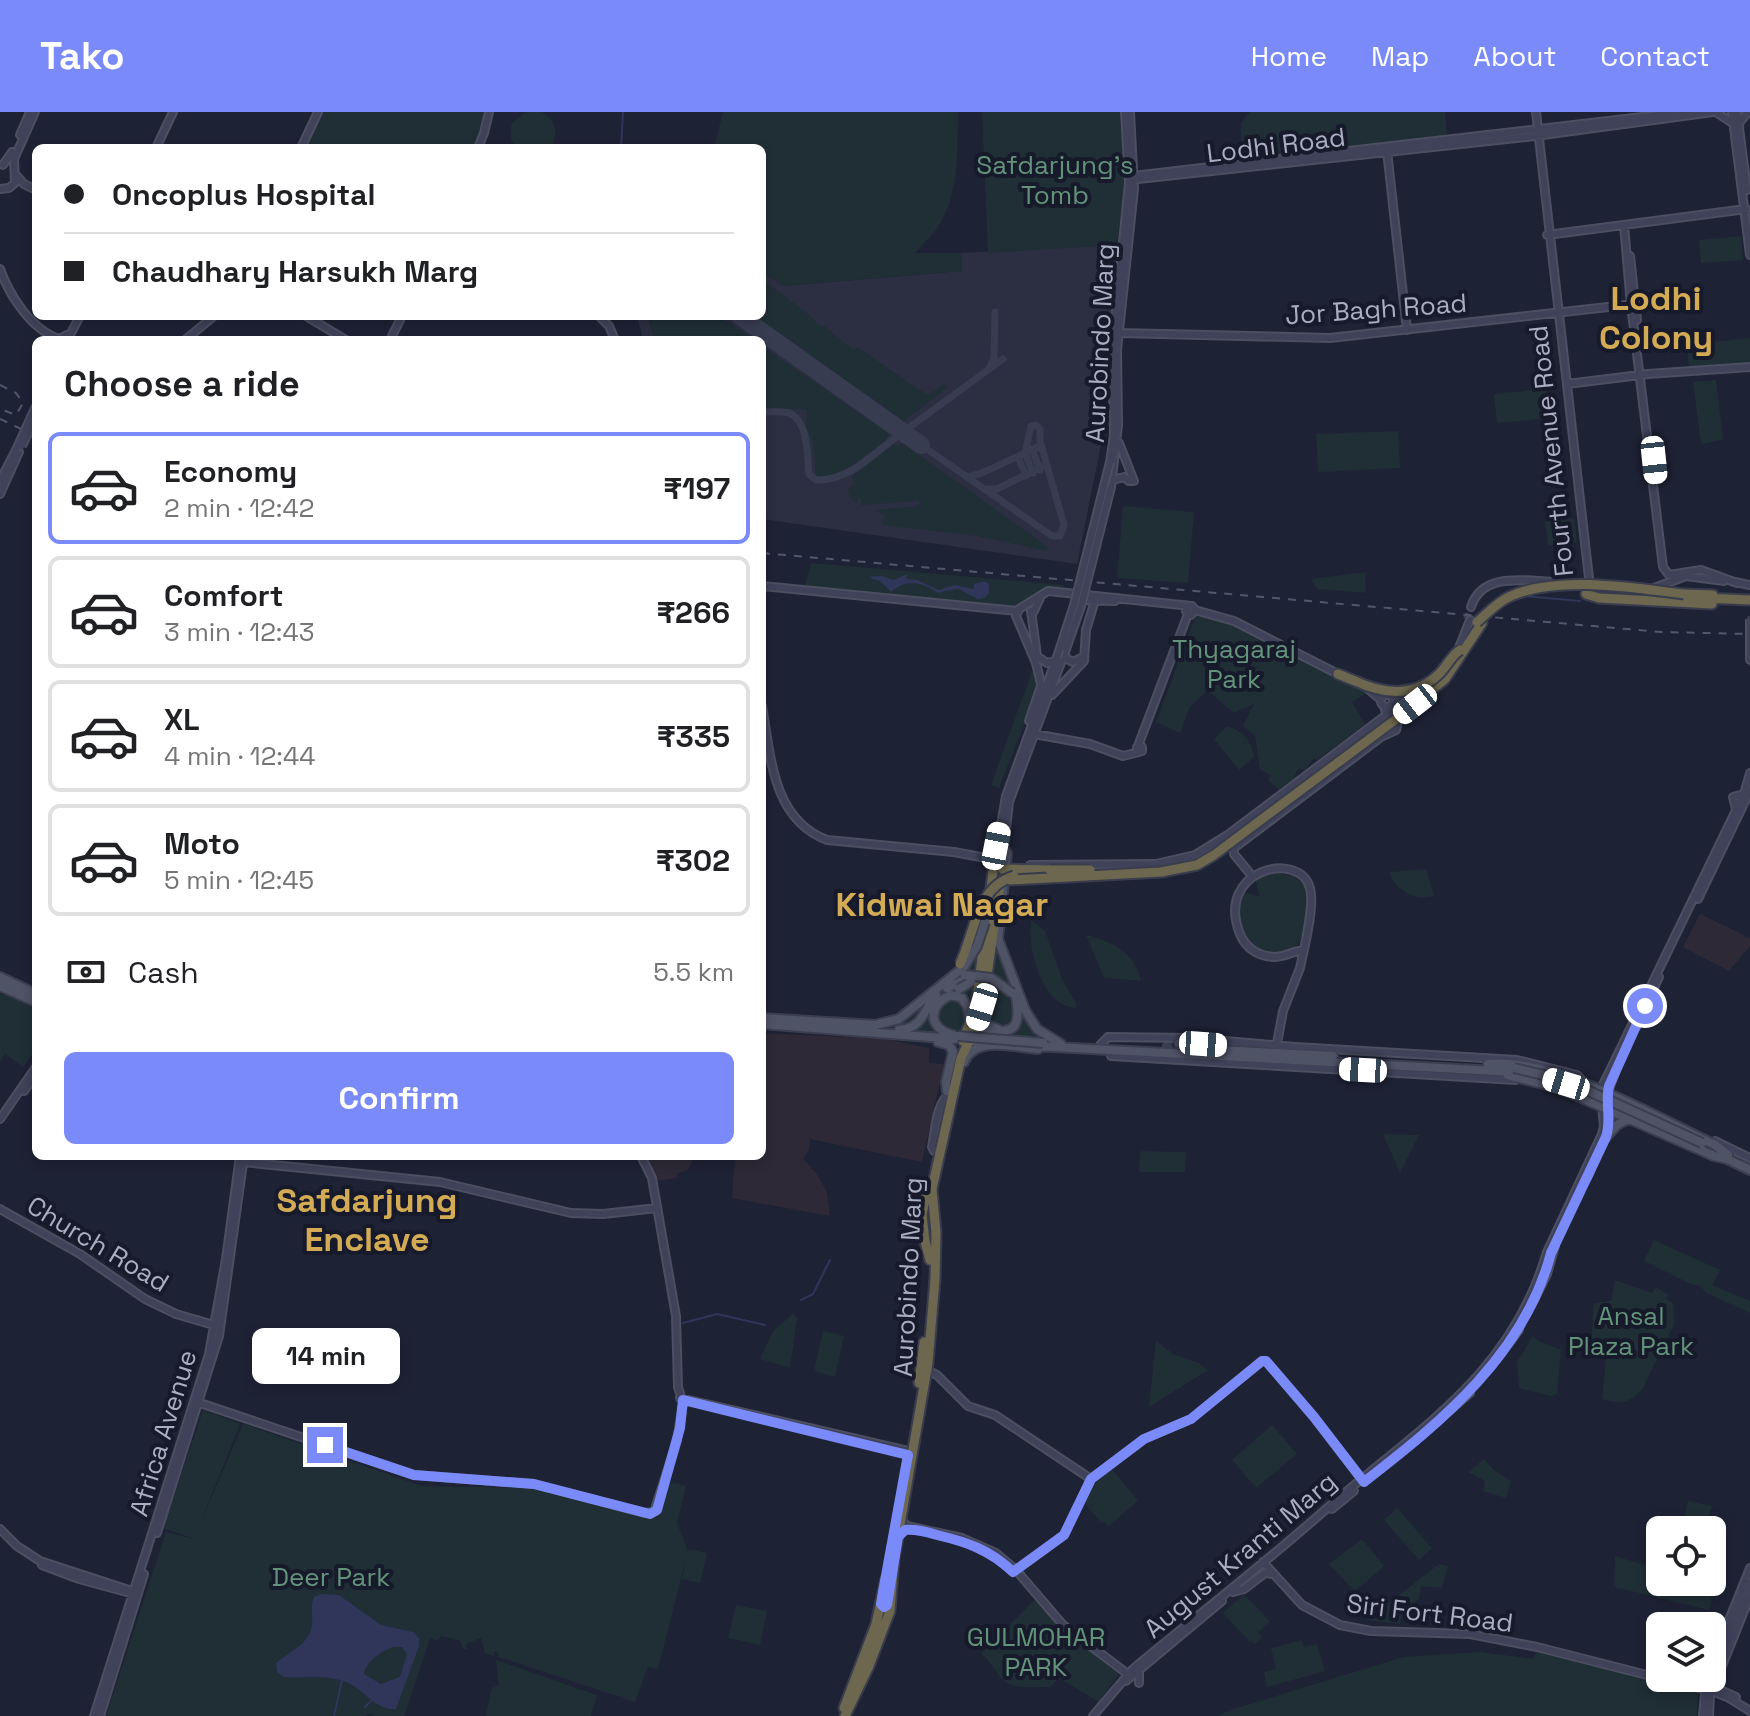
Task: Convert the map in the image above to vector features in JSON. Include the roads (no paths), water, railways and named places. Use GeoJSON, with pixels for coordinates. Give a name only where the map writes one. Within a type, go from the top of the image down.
{"type":"FeatureCollection","features":[{"type":"Feature","properties":{"kind":"highway"},"geometry":{"type":"LineString","coordinates":[[1004,873],[1168,867],[1204,857],[1425,693],[1441,678],[1477,622],[1502,601],[1523,592],[1562,585],[1749,607]]}},
{"type":"Feature","properties":{"kind":"highway"},"geometry":{"type":"LineString","coordinates":[[1589,586],[1599,598],[1689,598]]}},
{"type":"Feature","properties":{"kind":"highway"},"geometry":{"type":"LineString","coordinates":[[1004,873],[1161,872],[1207,860],[1432,692],[1451,672],[1482,623],[1517,597],[1559,590],[1591,589],[1749,607]]}},
{"type":"Feature","properties":{"kind":"highway"},"geometry":{"type":"LineString","coordinates":[[1338,674],[1384,692],[1411,690],[1430,681],[1460,650]]}},
{"type":"Feature","properties":{"kind":"highway"},"geometry":{"type":"LineString","coordinates":[[964,974],[985,899],[998,884],[1016,875],[1084,870]]}},
{"type":"Feature","properties":{"kind":"highway","name":"Aurobindo Marg"},"geometry":{"type":"LineString","coordinates":[[843,1716],[887,1589],[898,1537],[929,1368],[936,1301],[931,1252],[923,1230],[949,1092],[976,1027],[984,996],[1004,873]]}},
{"type":"Feature","properties":{"kind":"highway","name":"Aurobindo Marg"},"geometry":{"type":"LineString","coordinates":[[929,1203],[934,1151],[976,1005],[986,934],[1004,873]]}},
{"type":"Feature","properties":{"kind":"highway","name":"Aurobindo Marg"},"geometry":{"type":"LineString","coordinates":[[843,1716],[890,1611],[893,1596],[887,1589],[930,1296],[931,1252]]}},
{"type":"Feature","properties":{"kind":"main road"},"geometry":{"type":"LineString","coordinates":[[944,1036],[932,1025],[931,1009],[940,997],[959,989],[1004,873],[1007,853],[1003,847]]}},
{"type":"Feature","properties":{"kind":"main road"},"geometry":{"type":"LineString","coordinates":[[1000,910],[999,946],[1025,1010]]}},
{"type":"Feature","properties":{"kind":"main road"},"geometry":{"type":"LineString","coordinates":[[874,1032],[904,1030],[921,1021],[932,999],[964,974],[986,934]]}},
{"type":"Feature","properties":{"kind":"main road"},"geometry":{"type":"LineString","coordinates":[[899,1019],[948,982],[964,974],[991,983],[1012,995],[1040,1031],[1061,1044]]}},
{"type":"Feature","properties":{"kind":"main road"},"geometry":{"type":"LineString","coordinates":[[0,977],[32,992]]}},
{"type":"Feature","properties":{"kind":"main road"},"geometry":{"type":"LineString","coordinates":[[0,986],[32,1000]]}},
{"type":"Feature","properties":{"kind":"main road"},"geometry":{"type":"LineString","coordinates":[[984,996],[984,1021],[991,1028],[1001,1030],[1014,1019],[1012,995]]}},
{"type":"Feature","properties":{"kind":"main road"},"geometry":{"type":"LineString","coordinates":[[961,1058],[982,1034],[1001,1033],[1013,1027],[1018,1014],[1012,995]]}},
{"type":"Feature","properties":{"kind":"main road"},"geometry":{"type":"LineString","coordinates":[[944,1036],[936,1027],[934,1015],[938,1003],[949,996],[960,996],[967,1003],[968,1028]]}},
{"type":"Feature","properties":{"kind":"main road"},"geometry":{"type":"LineString","coordinates":[[766,1018],[875,1025],[908,1017],[911,1025],[904,1030]]}},
{"type":"Feature","properties":{"kind":"main road"},"geometry":{"type":"LineString","coordinates":[[766,1024],[1079,1049],[1488,1067],[1516,1064],[1606,1086],[1630,1105],[1715,1145],[1728,1157]]}},
{"type":"Feature","properties":{"kind":"main road"},"geometry":{"type":"LineString","coordinates":[[874,1032],[949,1045],[953,1054],[946,1082],[949,1092],[959,1082],[968,1054],[980,1046],[1079,1049]]}},
{"type":"Feature","properties":{"kind":"main road"},"geometry":{"type":"LineString","coordinates":[[1179,1043],[1232,1046],[1246,1057]]}},
{"type":"Feature","properties":{"kind":"main road"},"geometry":{"type":"LineString","coordinates":[[1039,1044],[1100,1045],[1246,1057]]}},
{"type":"Feature","properties":{"kind":"main road"},"geometry":{"type":"LineString","coordinates":[[1177,1056],[1233,1060],[1274,1049],[1514,1070],[1565,1080],[1728,1157],[1750,1164]]}},
{"type":"Feature","properties":{"kind":"main road"},"geometry":{"type":"LineString","coordinates":[[1488,1067],[1559,1088],[1714,1156],[1728,1157]]}},
{"type":"Feature","properties":{"kind":"main road"},"geometry":{"type":"LineString","coordinates":[[1576,1095],[1585,1093],[1584,1083]]}},
{"type":"Feature","properties":{"kind":"main road"},"geometry":{"type":"LineString","coordinates":[[1626,1118],[1621,1109],[1624,1105],[1630,1105]]}},
{"type":"Feature","properties":{"kind":"main road"},"geometry":{"type":"LineString","coordinates":[[1606,1137],[1626,1118]]}},
{"type":"Feature","properties":{"kind":"street"},"geometry":{"type":"LineString","coordinates":[[1,165],[11,157],[32,112]]}},
{"type":"Feature","properties":{"kind":"street"},"geometry":{"type":"LineString","coordinates":[[12,186],[16,174],[14,159],[32,112]]}},
{"type":"Feature","properties":{"kind":"street"},"geometry":{"type":"LineString","coordinates":[[160,144],[175,112]]}},
{"type":"Feature","properties":{"kind":"street"},"geometry":{"type":"LineString","coordinates":[[302,144],[316,112]]}},
{"type":"Feature","properties":{"kind":"street"},"geometry":{"type":"LineString","coordinates":[[481,144],[490,112]]}},
{"type":"Feature","properties":{"kind":"street","name":"Aurobindo Marg"},"geometry":{"type":"LineString","coordinates":[[1003,847],[1009,802],[1074,605],[1110,460],[1114,435],[1109,371],[1131,238],[1132,178],[1128,112]]}},
{"type":"Feature","properties":{"kind":"street","name":"Fourth Avenue Road"},"geometry":{"type":"LineString","coordinates":[[1535,112],[1589,586]]}},
{"type":"Feature","properties":{"kind":"street"},"geometry":{"type":"LineString","coordinates":[[1537,133],[1685,112]]}},
{"type":"Feature","properties":{"kind":"street"},"geometry":{"type":"LineString","coordinates":[[1715,112],[1736,124]]}},
{"type":"Feature","properties":{"kind":"street","name":"Lodhi Road"},"geometry":{"type":"LineString","coordinates":[[1132,178],[1715,112]]}},
{"type":"Feature","properties":{"kind":"street"},"geometry":{"type":"LineString","coordinates":[[1735,112],[1750,255]]}},
{"type":"Feature","properties":{"kind":"street"},"geometry":{"type":"LineString","coordinates":[[1736,124],[1748,112]]}},
{"type":"Feature","properties":{"kind":"street"},"geometry":{"type":"LineString","coordinates":[[1736,124],[1750,218]]}},
{"type":"Feature","properties":{"kind":"street"},"geometry":{"type":"LineString","coordinates":[[1387,149],[1407,330]]}},
{"type":"Feature","properties":{"kind":"street"},"geometry":{"type":"LineString","coordinates":[[1,165],[10,166],[24,184],[32,189]]}},
{"type":"Feature","properties":{"kind":"street","name":"Aurobindo Marg"},"geometry":{"type":"LineString","coordinates":[[1004,873],[995,856],[1007,782],[1034,734],[1048,701],[1081,606],[1111,484],[1117,440],[1116,363],[1119,333],[1116,294],[1132,178]]}},
{"type":"Feature","properties":{"kind":"street"},"geometry":{"type":"LineString","coordinates":[[1,190],[12,186],[32,190]]}},
{"type":"Feature","properties":{"kind":"street"},"geometry":{"type":"LineString","coordinates":[[1549,235],[1746,209]]}},
{"type":"Feature","properties":{"kind":"street"},"geometry":{"type":"LineString","coordinates":[[1624,225],[1657,492],[1663,567],[1669,575],[1701,570],[1737,583]]}},
{"type":"Feature","properties":{"kind":"street"},"geometry":{"type":"LineString","coordinates":[[0,269],[23,311],[41,329],[54,336]]}},
{"type":"Feature","properties":{"kind":"street"},"geometry":{"type":"LineString","coordinates":[[0,278],[20,312],[47,336]]}},
{"type":"Feature","properties":{"kind":"street","name":"Jor Bagh Road"},"geometry":{"type":"LineString","coordinates":[[1119,333],[1327,338],[1633,304]]}},
{"type":"Feature","properties":{"kind":"street"},"geometry":{"type":"LineString","coordinates":[[68,336],[78,320]]}},
{"type":"Feature","properties":{"kind":"street"},"geometry":{"type":"LineString","coordinates":[[192,336],[211,320]]}},
{"type":"Feature","properties":{"kind":"street"},"geometry":{"type":"LineString","coordinates":[[306,320],[332,336]]}},
{"type":"Feature","properties":{"kind":"street"},"geometry":{"type":"LineString","coordinates":[[313,320],[339,336]]}},
{"type":"Feature","properties":{"kind":"street"},"geometry":{"type":"LineString","coordinates":[[1566,384],[1750,368]]}},
{"type":"Feature","properties":{"kind":"street"},"geometry":{"type":"LineString","coordinates":[[0,494],[32,415]]}},
{"type":"Feature","properties":{"kind":"street"},"geometry":{"type":"LineString","coordinates":[[0,481],[32,424]]}},
{"type":"Feature","properties":{"kind":"street"},"geometry":{"type":"LineString","coordinates":[[1111,484],[1124,477],[1134,481],[1117,440]]}},
{"type":"Feature","properties":{"kind":"street"},"geometry":{"type":"LineString","coordinates":[[1473,608],[1485,592],[1506,584],[1654,588],[1691,576],[1750,585]]}},
{"type":"Feature","properties":{"kind":"street"},"geometry":{"type":"LineString","coordinates":[[766,587],[1018,617],[1029,623],[1038,600],[1047,595],[1096,599]]}},
{"type":"Feature","properties":{"kind":"street"},"geometry":{"type":"LineString","coordinates":[[1018,617],[1025,607],[1045,592],[1190,611],[1234,621],[1338,674],[1387,708]]}},
{"type":"Feature","properties":{"kind":"street"},"geometry":{"type":"LineString","coordinates":[[1065,652],[1067,659],[1073,662],[1082,658],[1082,633],[1096,599]]}},
{"type":"Feature","properties":{"kind":"street"},"geometry":{"type":"LineString","coordinates":[[1048,701],[1084,661],[1086,630],[1096,599]]}},
{"type":"Feature","properties":{"kind":"street"},"geometry":{"type":"LineString","coordinates":[[1025,607],[1033,615],[1032,646],[1043,692]]}},
{"type":"Feature","properties":{"kind":"street"},"geometry":{"type":"LineString","coordinates":[[1749,607],[1750,660]]}},
{"type":"Feature","properties":{"kind":"street"},"geometry":{"type":"LineString","coordinates":[[1028,743],[1062,738],[1109,751],[1139,749],[1190,611]]}},
{"type":"Feature","properties":{"kind":"street"},"geometry":{"type":"LineString","coordinates":[[1018,617],[1040,660],[1047,663],[1056,659]]}},
{"type":"Feature","properties":{"kind":"street"},"geometry":{"type":"LineString","coordinates":[[1004,873],[1169,862],[1195,855],[1318,765],[1387,708],[1431,683],[1456,654],[1468,620],[1452,653],[1436,675],[1410,691],[1384,696],[1387,708],[1397,726],[1396,730],[1381,737],[1234,848],[1237,859],[1252,876]]}},
{"type":"Feature","properties":{"kind":"street","name":"Aurobindo Marg"},"geometry":{"type":"LineString","coordinates":[[1006,796],[1028,743],[1041,684]]}},
{"type":"Feature","properties":{"kind":"street"},"geometry":{"type":"LineString","coordinates":[[766,726],[779,790],[795,819],[810,834],[827,840],[954,852],[991,859],[995,856]]}},
{"type":"Feature","properties":{"kind":"street"},"geometry":{"type":"LineString","coordinates":[[1034,734],[1046,738]]}},
{"type":"Feature","properties":{"kind":"street"},"geometry":{"type":"LineString","coordinates":[[1606,1086],[1747,793],[1750,773]]}},
{"type":"Feature","properties":{"kind":"street"},"geometry":{"type":"LineString","coordinates":[[1606,1086],[1736,809],[1733,797],[1747,793]]}},
{"type":"Feature","properties":{"kind":"street"},"geometry":{"type":"LineString","coordinates":[[1274,1049],[1283,1011],[1300,968],[1311,889],[1303,877],[1277,869],[1263,870],[1252,876],[1240,888],[1236,903],[1237,924],[1243,941],[1255,952],[1269,956],[1302,950]]}},
{"type":"Feature","properties":{"kind":"street"},"geometry":{"type":"LineString","coordinates":[[1100,1045],[1111,1036],[1191,1038],[1274,1049],[1517,1060],[1577,1075],[1584,1083]]}},
{"type":"Feature","properties":{"kind":"street"},"geometry":{"type":"LineString","coordinates":[[1246,1057],[1499,1078],[1555,1090],[1603,1107]]}},
{"type":"Feature","properties":{"kind":"street"},"geometry":{"type":"LineString","coordinates":[[0,1119],[32,1073]]}},
{"type":"Feature","properties":{"kind":"street"},"geometry":{"type":"LineString","coordinates":[[0,1126],[32,1080]]}},
{"type":"Feature","properties":{"kind":"street"},"geometry":{"type":"LineString","coordinates":[[1606,1086],[1750,1164]]}},
{"type":"Feature","properties":{"kind":"street","name":"August Kranti Marg"},"geometry":{"type":"LineString","coordinates":[[1130,1680],[1265,1563],[1462,1401],[1514,1338],[1547,1274],[1551,1253],[1606,1137],[1607,1121],[1603,1107],[1606,1086]]}},
{"type":"Feature","properties":{"kind":"street","name":"August Kranti Marg"},"geometry":{"type":"LineString","coordinates":[[1363,1481],[1467,1390],[1513,1331],[1542,1274],[1547,1252],[1607,1121]]}},
{"type":"Feature","properties":{"kind":"street","name":"Africa Avenue"},"geometry":{"type":"LineString","coordinates":[[97,1716],[196,1400],[215,1327],[242,1160]]}},
{"type":"Feature","properties":{"kind":"street"},"geometry":{"type":"LineString","coordinates":[[251,1160],[440,1182],[571,1213],[603,1214],[656,1207]]}},
{"type":"Feature","properties":{"kind":"street"},"geometry":{"type":"LineString","coordinates":[[196,1400],[415,1472],[534,1481],[654,1511],[677,1441],[681,1399],[676,1379],[675,1320],[652,1178],[641,1160]]}},
{"type":"Feature","properties":{"kind":"street","name":"Church Road"},"geometry":{"type":"LineString","coordinates":[[0,1210],[80,1254],[145,1299],[215,1327]]}},
{"type":"Feature","properties":{"kind":"street","name":"Africa Avenue"},"geometry":{"type":"LineString","coordinates":[[135,1593],[196,1400],[215,1327]]}},
{"type":"Feature","properties":{"kind":"street"},"geometry":{"type":"LineString","coordinates":[[1014,1571],[1064,1535],[1091,1479],[1144,1439],[1191,1419],[1262,1361],[1266,1361],[1286,1383],[1363,1481]]}},
{"type":"Feature","properties":{"kind":"street"},"geometry":{"type":"LineString","coordinates":[[929,1368],[968,1406],[993,1414],[1091,1479]]}},
{"type":"Feature","properties":{"kind":"street"},"geometry":{"type":"LineString","coordinates":[[188,1419],[199,1385]]}},
{"type":"Feature","properties":{"kind":"street"},"geometry":{"type":"LineString","coordinates":[[681,1399],[909,1453]]}},
{"type":"Feature","properties":{"kind":"street"},"geometry":{"type":"LineString","coordinates":[[901,1519],[910,1528],[975,1542],[996,1553],[1063,1625],[1130,1680]]}},
{"type":"Feature","properties":{"kind":"street"},"geometry":{"type":"LineString","coordinates":[[898,1537],[910,1528]]}},
{"type":"Feature","properties":{"kind":"street"},"geometry":{"type":"LineString","coordinates":[[0,1532],[16,1549],[49,1569],[135,1593]]}},
{"type":"Feature","properties":{"kind":"street"},"geometry":{"type":"LineString","coordinates":[[0,1532],[40,1561],[135,1593]]}},
{"type":"Feature","properties":{"kind":"street","name":"August Kranti Marg"},"geometry":{"type":"LineString","coordinates":[[1095,1716],[1139,1671],[1265,1563]]}},
{"type":"Feature","properties":{"kind":"street","name":"Siri Fort Road"},"geometry":{"type":"LineString","coordinates":[[1265,1563],[1302,1605],[1340,1625],[1371,1631],[1470,1634],[1646,1673]]}},
{"type":"Feature","properties":{"kind":"street","name":"Siri Fort Road"},"geometry":{"type":"LineString","coordinates":[[1265,1563],[1305,1603],[1342,1624],[1373,1629],[1472,1632],[1646,1672]]}},
{"type":"Feature","properties":{"kind":"street"},"geometry":{"type":"LineString","coordinates":[[1730,1633],[1725,1630],[1750,1568]]}},
{"type":"Feature","properties":{"kind":"street"},"geometry":{"type":"LineString","coordinates":[[1233,1592],[1244,1589],[1265,1573],[1273,1574]]}},
{"type":"Feature","properties":{"kind":"street"},"geometry":{"type":"LineString","coordinates":[[113,1584],[124,1585],[138,1579]]}},
{"type":"Feature","properties":{"kind":"street"},"geometry":{"type":"LineString","coordinates":[[1726,1643],[1750,1583]]}},
{"type":"Feature","properties":{"kind":"street"},"geometry":{"type":"LineString","coordinates":[[1726,1652],[1750,1596]]}},
{"type":"Feature","properties":{"kind":"street"},"geometry":{"type":"LineString","coordinates":[[863,1675],[884,1621],[884,1612],[880,1613],[876,1624]]}},
{"type":"Feature","properties":{"kind":"street"},"geometry":{"type":"LineString","coordinates":[[1706,1713],[1710,1692]]}},
{"type":"Feature","properties":{"kind":"street"},"geometry":{"type":"LineString","coordinates":[[1716,1692],[1750,1708]]}},
{"type":"Feature","properties":{"kind":"water"},"geometry":{"type":"Polygon","coordinates":[[[908,574],[906,579],[917,580],[939,590],[955,585],[974,589],[974,584],[985,581],[989,584],[989,593],[978,599],[960,590],[938,593],[914,583],[891,592],[880,581],[868,577],[881,576],[893,580],[908,574]]]}},
{"type":"Feature","properties":{"kind":"water"},"geometry":{"type":"Polygon","coordinates":[[[339,1595],[381,1625],[413,1632],[419,1638],[419,1646],[396,1709],[383,1707],[341,1680],[284,1677],[277,1672],[276,1663],[304,1642],[311,1631],[314,1597],[339,1595]],[[402,1647],[380,1653],[364,1674],[381,1684],[400,1677],[407,1654],[402,1647]]]}},
{"type":"Feature","properties":{"kind":"waterway"},"geometry":{"type":"LineString","coordinates":[[621,144],[623,112]]}},
{"type":"Feature","properties":{"kind":"waterway"},"geometry":{"type":"LineString","coordinates":[[1524,596],[1580,601]]}},
{"type":"Feature","properties":{"kind":"waterway"},"geometry":{"type":"LineString","coordinates":[[1403,719],[1427,700]]}},
{"type":"Feature","properties":{"kind":"waterway"},"geometry":{"type":"LineString","coordinates":[[801,1300],[813,1294],[830,1260]]}},
{"type":"Feature","properties":{"kind":"waterway"},"geometry":{"type":"LineString","coordinates":[[683,1323],[717,1314],[765,1325]]}},
{"type":"Feature","properties":{"kind":"waterway"},"geometry":{"type":"LineString","coordinates":[[334,1716],[342,1680]]}},
{"type":"Feature","properties":{"kind":"waterway"},"geometry":{"type":"LineString","coordinates":[[365,1707],[372,1700]]}},
{"type":"Feature","properties":{"kind":"tunnel"},"geometry":{"type":"LineString","coordinates":[[1466,619],[1471,607]]}},
{"type":"Feature","properties":{"kind":"tunnel"},"geometry":{"type":"LineString","coordinates":[[1173,1056],[1167,1053],[1166,1046],[1179,1043]]}},
{"type":"Feature","properties":{"kind":"railway"},"geometry":{"type":"LineString","coordinates":[[0,385],[16,393],[23,403],[16,415],[0,409]]}},
{"type":"Feature","properties":{"kind":"railway"},"geometry":{"type":"LineString","coordinates":[[0,419],[32,434]]}},
{"type":"Feature","properties":{"kind":"railway"},"geometry":{"type":"LineString","coordinates":[[766,553],[1661,632],[1750,634]]}},
{"type":"Feature","properties":{"kind":"district","name":"Lodhi Colony"},"geometry":{"type":"Point","coordinates":[1656,318]}},
{"type":"Feature","properties":{"kind":"district","name":"Kidwai Nagar"},"geometry":{"type":"Point","coordinates":[942,904]}},
{"type":"Feature","properties":{"kind":"district","name":"Safdarjung Enclave"},"geometry":{"type":"Point","coordinates":[367,1220]}},
{"type":"Feature","properties":{"kind":"park label","name":"Safdarjung's Tomb"},"geometry":{"type":"Point","coordinates":[1055,180]}},
{"type":"Feature","properties":{"kind":"park label","name":"Thyagaraj Park"},"geometry":{"type":"Point","coordinates":[1234,664]}},
{"type":"Feature","properties":{"kind":"park label","name":"Ansal Plaza Park"},"geometry":{"type":"Point","coordinates":[1631,1331]}},
{"type":"Feature","properties":{"kind":"park label","name":"Deer Park"},"geometry":{"type":"Point","coordinates":[331,1577]}},
{"type":"Feature","properties":{"kind":"park label","name":"GULMOHAR PARK"},"geometry":{"type":"Point","coordinates":[1036,1652]}}]}
